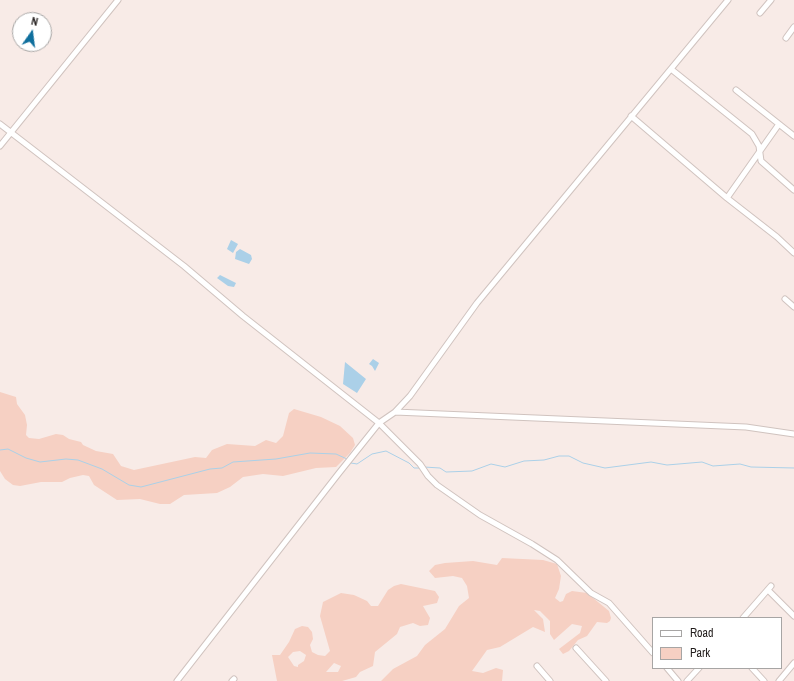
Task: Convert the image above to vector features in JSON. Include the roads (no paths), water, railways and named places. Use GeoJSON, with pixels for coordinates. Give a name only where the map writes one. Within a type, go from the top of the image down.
{"type":"FeatureCollection","features":[{"type":"Feature","properties":{"kind":"street"},"geometry":{"type":"LineString","coordinates":[[0,146],[118,0]]}},
{"type":"Feature","properties":{"kind":"street"},"geometry":{"type":"LineString","coordinates":[[177,681],[348,461],[379,423],[395,412],[410,396],[477,303],[728,0]]}},
{"type":"Feature","properties":{"kind":"street"},"geometry":{"type":"LineString","coordinates":[[760,13],[771,0]]}},
{"type":"Feature","properties":{"kind":"street"},"geometry":{"type":"LineString","coordinates":[[786,38],[794,27]]}},
{"type":"Feature","properties":{"kind":"street"},"geometry":{"type":"LineString","coordinates":[[671,69],[752,134],[759,146],[761,161],[794,190]]}},
{"type":"Feature","properties":{"kind":"street"},"geometry":{"type":"LineString","coordinates":[[736,90],[794,136]]}},
{"type":"Feature","properties":{"kind":"street"},"geometry":{"type":"LineString","coordinates":[[632,116],[727,198],[778,237],[794,252]]}},
{"type":"Feature","properties":{"kind":"street"},"geometry":{"type":"LineString","coordinates":[[0,124],[184,266],[243,316],[379,423],[420,464],[423,471],[437,485],[480,515],[547,552],[570,572],[591,594],[609,604],[652,652]]}},
{"type":"Feature","properties":{"kind":"street"},"geometry":{"type":"LineString","coordinates":[[727,198],[738,180],[779,124]]}},
{"type":"Feature","properties":{"kind":"street"},"geometry":{"type":"LineString","coordinates":[[785,300],[794,307]]}},
{"type":"Feature","properties":{"kind":"street"},"geometry":{"type":"LineString","coordinates":[[395,412],[746,427],[794,434]]}},
{"type":"Feature","properties":{"kind":"street"},"geometry":{"type":"LineString","coordinates":[[744,617],[770,588],[794,616]]}},
{"type":"Feature","properties":{"kind":"street"},"geometry":{"type":"LineString","coordinates":[[576,648],[606,681]]}},
{"type":"Feature","properties":{"kind":"street"},"geometry":{"type":"LineString","coordinates":[[779,681],[794,663]]}},
{"type":"Feature","properties":{"kind":"street"},"geometry":{"type":"LineString","coordinates":[[537,666],[550,681]]}},
{"type":"Feature","properties":{"kind":"street"},"geometry":{"type":"LineString","coordinates":[[668,669],[678,681]]}},
{"type":"Feature","properties":{"kind":"street"},"geometry":{"type":"LineString","coordinates":[[687,681],[698,669]]}},
{"type":"Feature","properties":{"kind":"street"},"geometry":{"type":"LineString","coordinates":[[753,669],[764,681]]}},
{"type":"Feature","properties":{"kind":"water"},"geometry":{"type":"Polygon","coordinates":[[[231,240],[238,244],[233,253],[227,249],[231,240]]]}},
{"type":"Feature","properties":{"kind":"water"},"geometry":{"type":"Polygon","coordinates":[[[240,249],[251,255],[252,259],[249,264],[235,259],[236,252],[240,249]]]}},
{"type":"Feature","properties":{"kind":"water"},"geometry":{"type":"Polygon","coordinates":[[[220,275],[236,283],[234,287],[228,286],[217,278],[220,275]]]}},
{"type":"Feature","properties":{"kind":"water"},"geometry":{"type":"Polygon","coordinates":[[[373,359],[379,363],[375,371],[369,364],[373,359]]]}},
{"type":"Feature","properties":{"kind":"water"},"geometry":{"type":"Polygon","coordinates":[[[345,362],[366,379],[357,393],[343,384],[345,362]]]}},
{"type":"Feature","properties":{"kind":"waterway"},"geometry":{"type":"LineString","coordinates":[[0,450],[8,449],[26,458],[40,462],[66,459],[78,460],[102,469],[129,485],[141,487],[210,469],[222,468],[233,462],[276,459],[310,453],[336,454],[347,459]]}},
{"type":"Feature","properties":{"kind":"waterway"},"geometry":{"type":"LineString","coordinates":[[351,463],[357,464],[372,454],[386,451],[409,463],[414,468],[421,468]]}},
{"type":"Feature","properties":{"kind":"waterway"},"geometry":{"type":"LineString","coordinates":[[424,467],[440,468],[446,472],[472,471],[491,464],[505,467],[524,461],[544,460],[559,456],[569,456],[583,463],[605,468],[651,462],[667,465],[702,462],[713,466],[740,464],[751,467],[794,468]]}}]}
